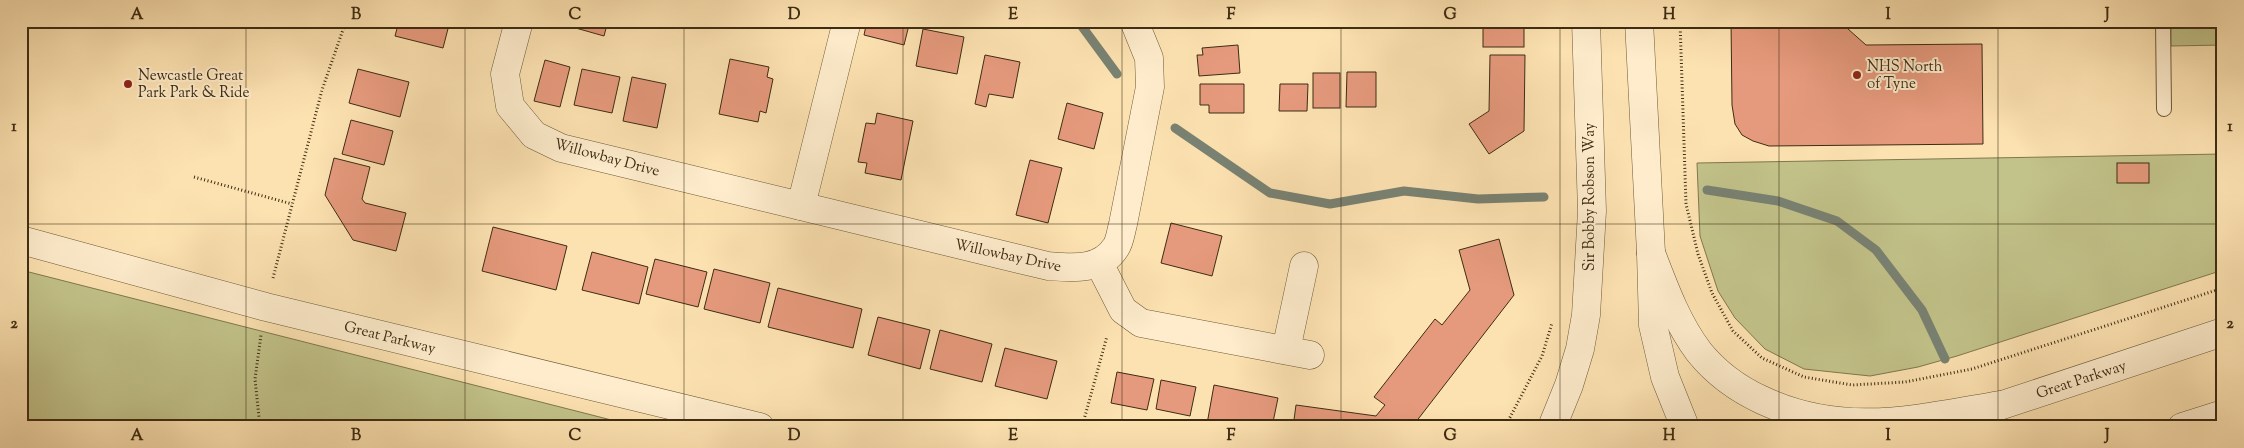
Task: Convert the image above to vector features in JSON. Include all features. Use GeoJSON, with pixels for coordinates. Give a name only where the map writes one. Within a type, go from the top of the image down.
{"type":"FeatureCollection","features":[{"type":"Feature","properties":{"kind":"street","name":"Willowbay Drive"},"geometry":{"type":"LineString","coordinates":[[519,21],[505,74],[510,106],[534,135],[562,148],[1048,266],[1078,268],[1099,263]]}},
{"type":"Feature","properties":{"kind":"street"},"geometry":{"type":"LineString","coordinates":[[801,206],[847,21]]}},
{"type":"Feature","properties":{"kind":"street","name":"Sir Bobby Robson Way"},"geometry":{"type":"LineString","coordinates":[[1552,427],[1569,385],[1580,349],[1587,305],[1592,211],[1586,21]]}},
{"type":"Feature","properties":{"kind":"street"},"geometry":{"type":"LineString","coordinates":[[1639,21],[1653,326],[1665,377],[1685,427]]}},
{"type":"Feature","properties":{"kind":"street"},"geometry":{"type":"LineString","coordinates":[[1143,24],[1149,58],[1150,87],[1116,246],[1099,263],[1123,310],[1141,323],[1298,352],[1304,266]]}},
{"type":"Feature","properties":{"kind":"street","name":"Great Parkway"},"geometry":{"type":"LineString","coordinates":[[21,240],[266,307],[760,427]]}},
{"type":"Feature","properties":{"kind":"street"},"geometry":{"type":"LineString","coordinates":[[1651,253],[1668,298],[1700,352],[1724,378],[1751,395],[1783,410],[1813,419],[1851,424],[1902,421],[2000,405]]}},
{"type":"Feature","properties":{"kind":"street","name":"Great Parkway"},"geometry":{"type":"LineString","coordinates":[[1940,427],[2000,405],[2223,332]]}},
{"type":"Feature","properties":{"kind":"street"},"geometry":{"type":"LineString","coordinates":[[2182,427],[2223,414]]}},
{"type":"Feature","properties":{"kind":"lane"},"geometry":{"type":"LineString","coordinates":[[2163,21],[2164,109]]}},
{"type":"Feature","properties":{"kind":"path"},"geometry":{"type":"LineString","coordinates":[[260,427],[255,379],[266,307],[322,90],[346,21]]}},
{"type":"Feature","properties":{"kind":"path"},"geometry":{"type":"LineString","coordinates":[[1680,21],[1686,204],[1698,254],[1712,293],[1733,331],[1762,358],[1804,378],[1852,385],[1905,382],[1972,369],[2223,288]]}},
{"type":"Feature","properties":{"kind":"path"},"geometry":{"type":"LineString","coordinates":[[194,177],[292,204]]}},
{"type":"Feature","properties":{"kind":"path"},"geometry":{"type":"LineString","coordinates":[[1082,427],[1117,299]]}},
{"type":"Feature","properties":{"kind":"path"},"geometry":{"type":"LineString","coordinates":[[1505,427],[1542,356],[1553,320]]}},
{"type":"Feature","properties":{"kind":"path"},"geometry":{"type":"LineString","coordinates":[[1110,427],[1117,420]]}},
{"type":"Feature","properties":{"kind":"green space"},"geometry":{"type":"Polygon","coordinates":[[[2171,21],[2223,21],[2223,45],[2171,46],[2171,21]]]}},
{"type":"Feature","properties":{"kind":"green space"},"geometry":{"type":"Polygon","coordinates":[[[2223,154],[2223,270],[1957,356],[1918,367],[1870,376],[1804,369],[1765,349],[1735,318],[1718,291],[1700,236],[1697,163],[2223,154]]]}},
{"type":"Feature","properties":{"kind":"green space"},"geometry":{"type":"Polygon","coordinates":[[[21,270],[639,427],[21,427],[21,270]]]}},
{"type":"Feature","properties":{"kind":"building"},"geometry":{"type":"Polygon","coordinates":[[[399,21],[450,21],[443,48],[395,36],[399,21]]]}},
{"type":"Feature","properties":{"kind":"building"},"geometry":{"type":"Polygon","coordinates":[[[566,21],[608,21],[604,36],[565,25],[566,21]]]}},
{"type":"Feature","properties":{"kind":"building"},"geometry":{"type":"Polygon","coordinates":[[[867,21],[910,21],[904,45],[864,35],[867,21]]]}},
{"type":"Feature","properties":{"kind":"building"},"geometry":{"type":"Polygon","coordinates":[[[1483,21],[1524,21],[1524,47],[1483,47],[1483,21]]]}},
{"type":"Feature","properties":{"kind":"building","name":"NHS North of Tyne"},"geometry":{"type":"Polygon","coordinates":[[[1731,21],[1839,21],[1866,45],[1982,44],[1983,144],[1769,146],[1753,141],[1742,135],[1735,124],[1732,105],[1731,21]]]}},
{"type":"Feature","properties":{"kind":"building"},"geometry":{"type":"Polygon","coordinates":[[[923,29],[964,37],[957,74],[916,66],[923,29]]]}},
{"type":"Feature","properties":{"kind":"building"},"geometry":{"type":"Polygon","coordinates":[[[1238,45],[1240,73],[1199,76],[1197,55],[1203,55],[1202,48],[1238,45]]]}},
{"type":"Feature","properties":{"kind":"building"},"geometry":{"type":"Polygon","coordinates":[[[985,55],[1020,62],[1013,98],[989,94],[986,107],[975,104],[985,55]]]}},
{"type":"Feature","properties":{"kind":"building"},"geometry":{"type":"Polygon","coordinates":[[[1490,55],[1525,55],[1524,131],[1489,154],[1469,124],[1489,111],[1490,55]]]}},
{"type":"Feature","properties":{"kind":"building"},"geometry":{"type":"Polygon","coordinates":[[[730,59],[769,67],[767,77],[773,79],[766,113],[760,111],[758,122],[719,114],[730,59]]]}},
{"type":"Feature","properties":{"kind":"building"},"geometry":{"type":"Polygon","coordinates":[[[545,60],[570,67],[560,107],[534,101],[545,60]]]}},
{"type":"Feature","properties":{"kind":"building"},"geometry":{"type":"Polygon","coordinates":[[[358,69],[409,82],[400,117],[349,103],[358,69]]]}},
{"type":"Feature","properties":{"kind":"building"},"geometry":{"type":"Polygon","coordinates":[[[582,69],[620,77],[612,113],[574,105],[582,69]]]}},
{"type":"Feature","properties":{"kind":"building"},"geometry":{"type":"Polygon","coordinates":[[[1347,72],[1376,72],[1376,107],[1346,107],[1347,72]]]}},
{"type":"Feature","properties":{"kind":"building"},"geometry":{"type":"Polygon","coordinates":[[[1313,73],[1340,73],[1340,108],[1313,108],[1313,73]]]}},
{"type":"Feature","properties":{"kind":"building"},"geometry":{"type":"Polygon","coordinates":[[[632,77],[666,84],[657,128],[623,121],[632,77]]]}},
{"type":"Feature","properties":{"kind":"building"},"geometry":{"type":"Polygon","coordinates":[[[1200,84],[1244,84],[1244,113],[1209,113],[1209,105],[1200,105],[1200,84]]]}},
{"type":"Feature","properties":{"kind":"building"},"geometry":{"type":"Polygon","coordinates":[[[1280,84],[1308,84],[1307,111],[1279,111],[1280,84]]]}},
{"type":"Feature","properties":{"kind":"building"},"geometry":{"type":"Polygon","coordinates":[[[1067,103],[1103,113],[1094,149],[1058,139],[1067,103]]]}},
{"type":"Feature","properties":{"kind":"building"},"geometry":{"type":"Polygon","coordinates":[[[877,113],[913,121],[901,180],[865,173],[867,163],[858,162],[866,123],[875,124],[877,113]]]}},
{"type":"Feature","properties":{"kind":"building"},"geometry":{"type":"Polygon","coordinates":[[[351,120],[393,131],[384,165],[342,154],[351,120]]]}},
{"type":"Feature","properties":{"kind":"building"},"geometry":{"type":"Polygon","coordinates":[[[334,158],[370,167],[362,199],[365,203],[406,213],[396,251],[353,240],[325,195],[334,158]]]}},
{"type":"Feature","properties":{"kind":"building"},"geometry":{"type":"Polygon","coordinates":[[[1030,160],[1062,168],[1048,223],[1016,215],[1030,160]]]}},
{"type":"Feature","properties":{"kind":"building"},"geometry":{"type":"Polygon","coordinates":[[[2117,163],[2149,163],[2149,183],[2117,183],[2117,163]]]}},
{"type":"Feature","properties":{"kind":"building"},"geometry":{"type":"Polygon","coordinates":[[[1171,223],[1222,236],[1212,276],[1161,263],[1171,223]]]}},
{"type":"Feature","properties":{"kind":"building"},"geometry":{"type":"Polygon","coordinates":[[[493,227],[567,246],[556,290],[482,271],[493,227]]]}},
{"type":"Feature","properties":{"kind":"building"},"geometry":{"type":"Polygon","coordinates":[[[1499,239],[1514,295],[1412,427],[1293,427],[1296,405],[1376,416],[1385,405],[1374,397],[1435,319],[1442,325],[1470,290],[1459,250],[1499,239]]]}},
{"type":"Feature","properties":{"kind":"building"},"geometry":{"type":"Polygon","coordinates":[[[592,252],[648,267],[639,304],[582,290],[592,252]]]}},
{"type":"Feature","properties":{"kind":"building"},"geometry":{"type":"Polygon","coordinates":[[[655,259],[707,272],[698,307],[646,294],[655,259]]]}},
{"type":"Feature","properties":{"kind":"building"},"geometry":{"type":"Polygon","coordinates":[[[714,269],[770,283],[760,323],[704,309],[714,269]]]}},
{"type":"Feature","properties":{"kind":"building"},"geometry":{"type":"Polygon","coordinates":[[[778,288],[862,309],[853,348],[768,327],[778,288]]]}},
{"type":"Feature","properties":{"kind":"building"},"geometry":{"type":"Polygon","coordinates":[[[878,317],[930,330],[920,369],[868,355],[878,317]]]}},
{"type":"Feature","properties":{"kind":"building"},"geometry":{"type":"Polygon","coordinates":[[[940,330],[992,344],[982,382],[930,369],[940,330]]]}},
{"type":"Feature","properties":{"kind":"building"},"geometry":{"type":"Polygon","coordinates":[[[1005,348],[1057,361],[1047,399],[995,386],[1005,348]]]}},
{"type":"Feature","properties":{"kind":"building"},"geometry":{"type":"Polygon","coordinates":[[[1117,372],[1154,379],[1147,410],[1111,403],[1117,372]]]}},
{"type":"Feature","properties":{"kind":"building"},"geometry":{"type":"Polygon","coordinates":[[[1161,380],[1196,387],[1190,416],[1156,409],[1161,380]]]}},
{"type":"Feature","properties":{"kind":"building"},"geometry":{"type":"Polygon","coordinates":[[[1214,385],[1278,398],[1272,427],[1222,427],[1207,424],[1214,385]]]}},
{"type":"Feature","properties":{"kind":"waterway"},"geometry":{"type":"LineString","coordinates":[[1078,21],[1117,74]]}},
{"type":"Feature","properties":{"kind":"waterway"},"geometry":{"type":"LineString","coordinates":[[1175,128],[1270,193],[1330,204],[1404,191],[1478,199],[1544,197]]}},
{"type":"Feature","properties":{"kind":"waterway"},"geometry":{"type":"LineString","coordinates":[[1707,190],[1778,201],[1837,221],[1876,250],[1922,310],[1945,359]]}},
{"type":"Feature","properties":{"kind":"place","name":"NHS North of Tyne"},"geometry":{"type":"Point","coordinates":[1857,75]}},
{"type":"Feature","properties":{"kind":"place","name":"Newcastle Great Park Park & Ride"},"geometry":{"type":"Point","coordinates":[128,84]}}]}
